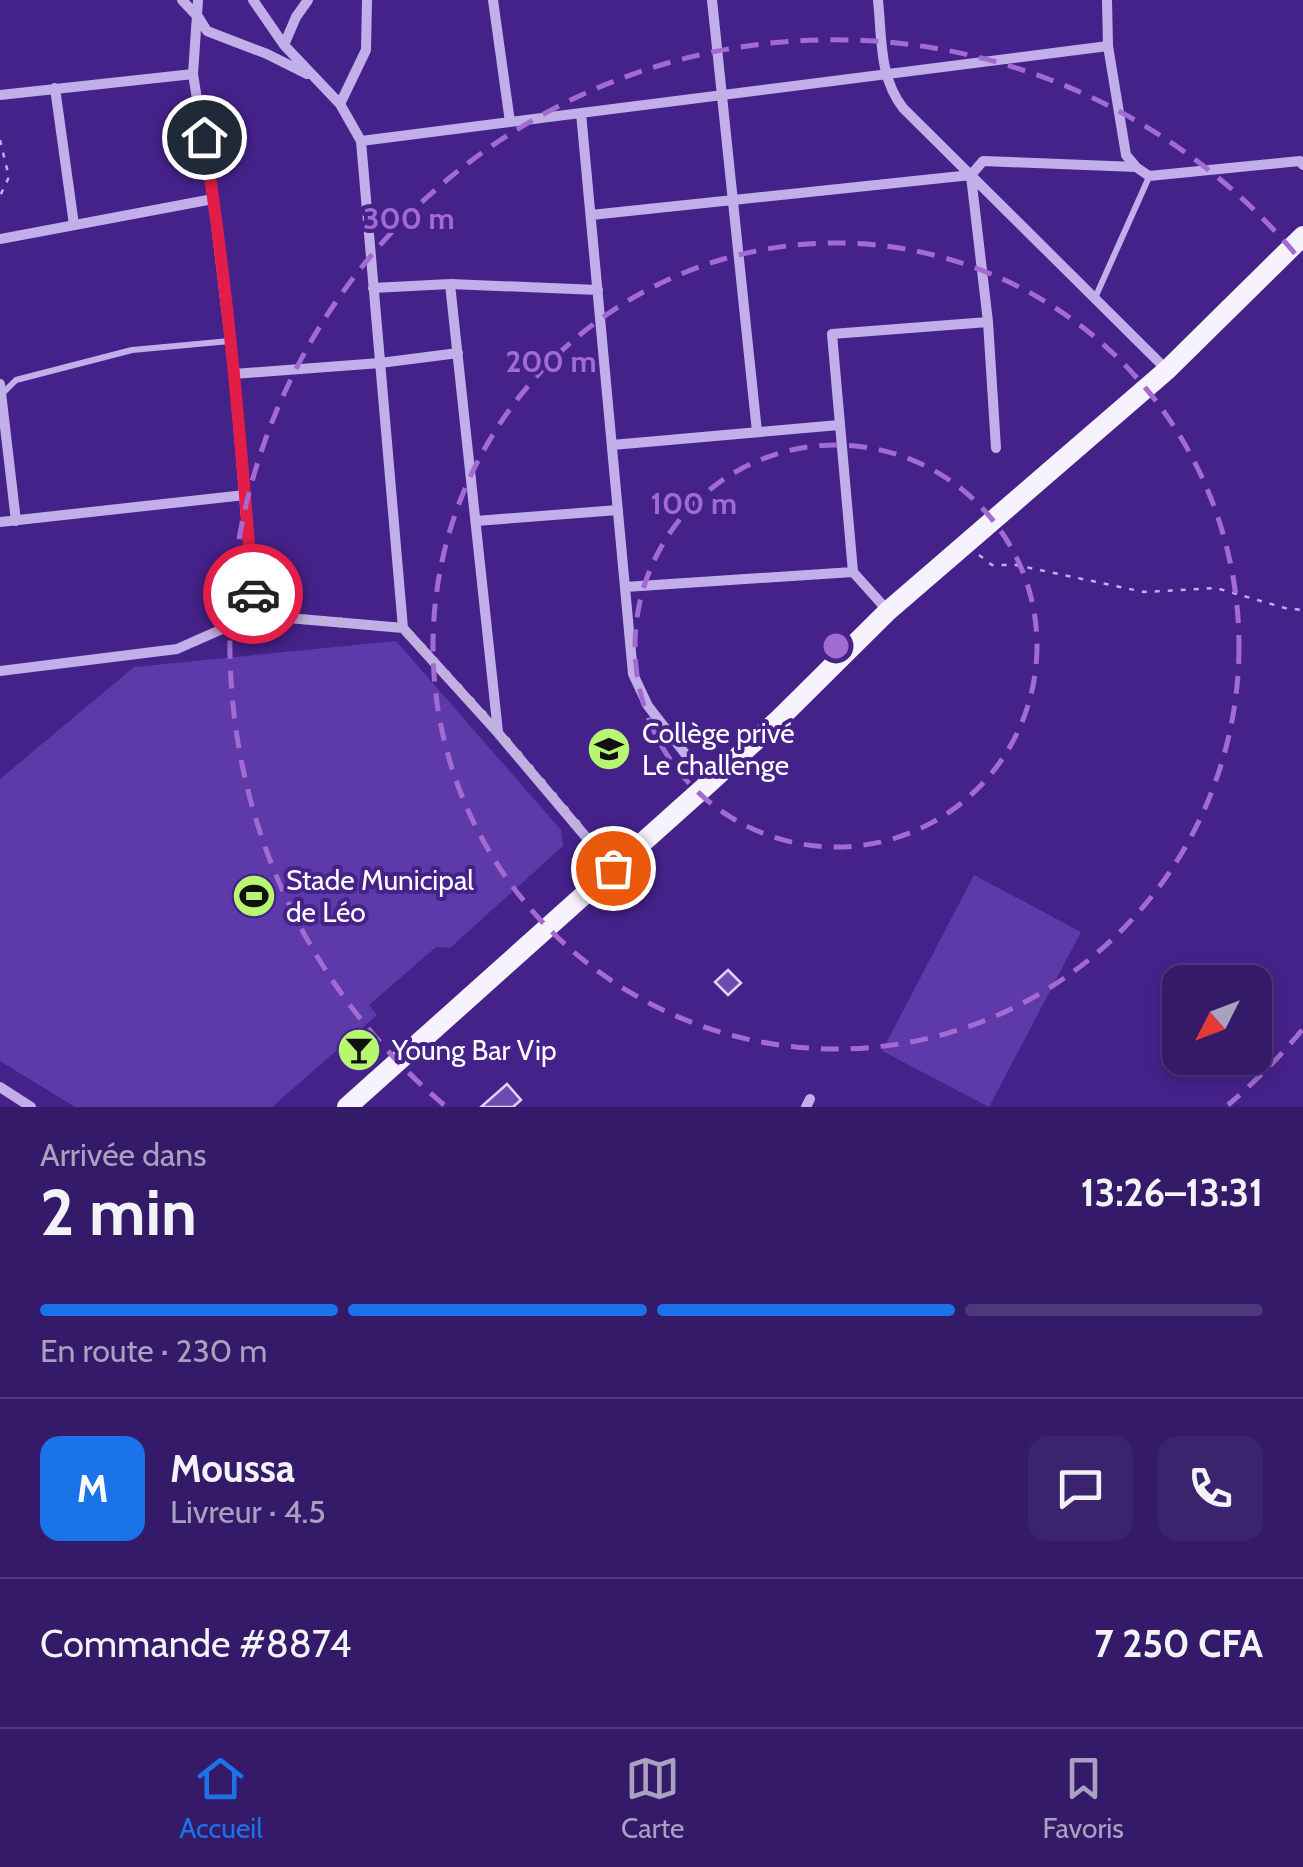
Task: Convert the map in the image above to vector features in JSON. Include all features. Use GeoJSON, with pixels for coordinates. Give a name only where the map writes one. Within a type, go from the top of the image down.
{"type":"FeatureCollection","features":[{"type":"Feature","properties":{"kind":"main road"},"geometry":{"type":"LineString","coordinates":[[346,1107],[708,784],[888,611],[1167,370],[1303,236]]}},
{"type":"Feature","properties":{"kind":"street"},"geometry":{"type":"LineString","coordinates":[[182,0],[207,31],[317,78]]}},
{"type":"Feature","properties":{"kind":"street"},"geometry":{"type":"LineString","coordinates":[[198,0],[194,74],[214,199],[234,374],[254,615]]}},
{"type":"Feature","properties":{"kind":"street"},"geometry":{"type":"LineString","coordinates":[[253,0],[284,45],[340,104],[360,141],[403,628],[498,732],[613,868]]}},
{"type":"Feature","properties":{"kind":"street"},"geometry":{"type":"LineString","coordinates":[[284,45],[308,0]]}},
{"type":"Feature","properties":{"kind":"street"},"geometry":{"type":"LineString","coordinates":[[340,104],[366,50],[367,0]]}},
{"type":"Feature","properties":{"kind":"street"},"geometry":{"type":"LineString","coordinates":[[493,0],[510,122]]}},
{"type":"Feature","properties":{"kind":"street"},"geometry":{"type":"LineString","coordinates":[[712,0],[757,432]]}},
{"type":"Feature","properties":{"kind":"street"},"geometry":{"type":"LineString","coordinates":[[878,0],[885,74],[903,108],[1167,370]]}},
{"type":"Feature","properties":{"kind":"street"},"geometry":{"type":"LineString","coordinates":[[1107,0],[1108,46],[1126,156],[1136,167],[1149,176],[1300,161],[1303,165]]}},
{"type":"Feature","properties":{"kind":"street"},"geometry":{"type":"LineString","coordinates":[[360,141],[1108,46]]}},
{"type":"Feature","properties":{"kind":"street"},"geometry":{"type":"LineString","coordinates":[[0,95],[194,74]]}},
{"type":"Feature","properties":{"kind":"street"},"geometry":{"type":"LineString","coordinates":[[55,88],[74,225]]}},
{"type":"Feature","properties":{"kind":"street"},"geometry":{"type":"LineString","coordinates":[[581,113],[633,674],[648,706],[708,784]]}},
{"type":"Feature","properties":{"kind":"street"},"geometry":{"type":"LineString","coordinates":[[996,448],[988,322],[971,176],[983,161],[1136,167]]}},
{"type":"Feature","properties":{"kind":"street"},"geometry":{"type":"LineString","coordinates":[[591,214],[971,176]]}},
{"type":"Feature","properties":{"kind":"street"},"geometry":{"type":"LineString","coordinates":[[0,239],[214,199]]}},
{"type":"Feature","properties":{"kind":"street"},"geometry":{"type":"LineString","coordinates":[[374,288],[450,284],[598,290]]}},
{"type":"Feature","properties":{"kind":"street"},"geometry":{"type":"LineString","coordinates":[[450,284],[498,732]]}},
{"type":"Feature","properties":{"kind":"street"},"geometry":{"type":"LineString","coordinates":[[888,611],[853,572],[832,334],[988,322]]}},
{"type":"Feature","properties":{"kind":"street"},"geometry":{"type":"LineString","coordinates":[[234,374],[458,352]]}},
{"type":"Feature","properties":{"kind":"street"},"geometry":{"type":"LineString","coordinates":[[0,384],[16,520]]}},
{"type":"Feature","properties":{"kind":"street"},"geometry":{"type":"LineString","coordinates":[[612,445],[839,425]]}},
{"type":"Feature","properties":{"kind":"street"},"geometry":{"type":"LineString","coordinates":[[0,522],[245,495]]}},
{"type":"Feature","properties":{"kind":"street"},"geometry":{"type":"LineString","coordinates":[[476,521],[618,510]]}},
{"type":"Feature","properties":{"kind":"street"},"geometry":{"type":"LineString","coordinates":[[625,587],[853,572]]}},
{"type":"Feature","properties":{"kind":"street"},"geometry":{"type":"LineString","coordinates":[[0,671],[177,648],[254,615],[403,628]]}},
{"type":"Feature","properties":{"kind":"street"},"geometry":{"type":"LineString","coordinates":[[0,1087],[31,1107]]}},
{"type":"Feature","properties":{"kind":"lane"},"geometry":{"type":"LineString","coordinates":[[1095,298],[1149,176]]}},
{"type":"Feature","properties":{"kind":"lane"},"geometry":{"type":"LineString","coordinates":[[0,396],[16,380],[132,350],[230,341]]}},
{"type":"Feature","properties":{"kind":"path"},"geometry":{"type":"LineString","coordinates":[[0,140],[9,177],[0,196]]}},
{"type":"Feature","properties":{"kind":"path"},"geometry":{"type":"LineString","coordinates":[[965,544],[992,565],[1016,565],[1144,592],[1216,588],[1303,610]]}},
{"type":"Feature","properties":{"kind":"shaded area","name":"Stade Municipal de Léo"},"geometry":{"type":"Polygon","coordinates":[[[396,641],[561,830],[563,846],[450,948],[436,947],[369,1005],[377,1015],[272,1107],[75,1107],[0,1061],[0,779],[134,667],[396,641]]]}},
{"type":"Feature","properties":{"kind":"shaded area"},"geometry":{"type":"Polygon","coordinates":[[[974,875],[1081,932],[989,1107],[882,1051],[974,875]]]}},
{"type":"Feature","properties":{"kind":"building"},"geometry":{"type":"Polygon","coordinates":[[[728,970],[741,983],[728,995],[715,982],[728,970]]]}},
{"type":"Feature","properties":{"kind":"building"},"geometry":{"type":"Polygon","coordinates":[[[507,1084],[521,1100],[513,1107],[481,1107],[507,1084]]]}},
{"type":"Feature","properties":{"kind":"way so far"},"geometry":{"type":"LineString","coordinates":[[253,594],[254,615],[403,628],[498,732],[613,868]]}},
{"type":"Feature","properties":{"kind":"place","name":"Collège privé Le challenge"},"geometry":{"type":"Point","coordinates":[609,749]}},
{"type":"Feature","properties":{"kind":"place","name":"Stade Municipal de Léo"},"geometry":{"type":"Point","coordinates":[254,896]}},
{"type":"Feature","properties":{"kind":"place","name":"Young Bar Vip"},"geometry":{"type":"Point","coordinates":[359,1050]}},
{"type":"Feature","properties":{"kind":"route"},"geometry":{"type":"LineString","coordinates":[[204,137],[234,374],[253,594]]}}]}
